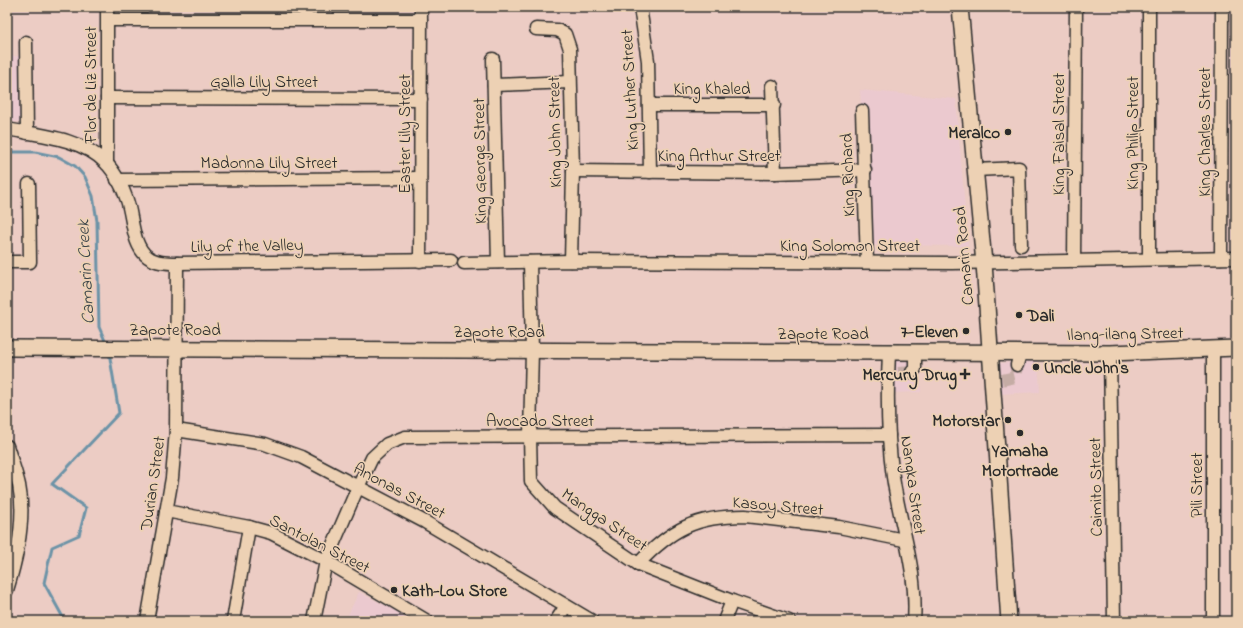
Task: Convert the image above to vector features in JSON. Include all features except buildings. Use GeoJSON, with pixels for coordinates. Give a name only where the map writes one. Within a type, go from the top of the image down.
{"type":"FeatureCollection","features":[{"type":"Feature","properties":{"kind":"main road","name":"Camarin Road"},"geometry":{"type":"LineString","coordinates":[[960,7],[984,263],[990,353],[997,381],[1009,621]]}},
{"type":"Feature","properties":{"kind":"main road","name":"Zapote Road"},"geometry":{"type":"LineString","coordinates":[[7,348],[990,353]]}},
{"type":"Feature","properties":{"kind":"main road","name":"Ilang-ilang Street"},"geometry":{"type":"LineString","coordinates":[[990,353],[1019,359],[1110,353],[1236,348]]}},
{"type":"Feature","properties":{"kind":"street","name":"Flor de Liz Street"},"geometry":{"type":"LineString","coordinates":[[107,7],[107,164]]}},
{"type":"Feature","properties":{"kind":"street"},"geometry":{"type":"LineString","coordinates":[[304,7],[308,19]]}},
{"type":"Feature","properties":{"kind":"street","name":"Easter Lily Street"},"geometry":{"type":"LineString","coordinates":[[420,261],[421,7]]}},
{"type":"Feature","properties":{"kind":"street","name":"King Luther Street"},"geometry":{"type":"LineString","coordinates":[[640,7],[648,61],[650,172]]}},
{"type":"Feature","properties":{"kind":"street","name":"King Faisal Street"},"geometry":{"type":"LineString","coordinates":[[1074,261],[1076,7]]}},
{"type":"Feature","properties":{"kind":"street","name":"King Philip Street"},"geometry":{"type":"LineString","coordinates":[[1149,7],[1149,259]]}},
{"type":"Feature","properties":{"kind":"street","name":"King Charles Street"},"geometry":{"type":"LineString","coordinates":[[1221,258],[1222,7]]}},
{"type":"Feature","properties":{"kind":"street"},"geometry":{"type":"LineString","coordinates":[[108,20],[421,20]]}},
{"type":"Feature","properties":{"kind":"street","name":"King John Street"},"geometry":{"type":"LineString","coordinates":[[536,29],[557,30],[565,34],[570,49],[573,171],[571,261]]}},
{"type":"Feature","properties":{"kind":"street"},"geometry":{"type":"LineString","coordinates":[[26,42],[27,133]]}},
{"type":"Feature","properties":{"kind":"street","name":"King George Street"},"geometry":{"type":"LineString","coordinates":[[493,59],[498,262]]}},
{"type":"Feature","properties":{"kind":"street"},"geometry":{"type":"LineString","coordinates":[[494,85],[570,82]]}},
{"type":"Feature","properties":{"kind":"street"},"geometry":{"type":"LineString","coordinates":[[772,86],[774,105],[775,173]]}},
{"type":"Feature","properties":{"kind":"street","name":"Galla Lily Street"},"geometry":{"type":"LineString","coordinates":[[107,98],[421,99]]}},
{"type":"Feature","properties":{"kind":"street","name":"King Khaled"},"geometry":{"type":"LineString","coordinates":[[649,105],[774,105]]}},
{"type":"Feature","properties":{"kind":"street","name":"King Richard"},"geometry":{"type":"LineString","coordinates":[[862,111],[868,262]]}},
{"type":"Feature","properties":{"kind":"street"},"geometry":{"type":"LineString","coordinates":[[7,129],[79,146],[94,153],[107,164]]}},
{"type":"Feature","properties":{"kind":"street","name":"Lily of the Valley"},"geometry":{"type":"LineString","coordinates":[[107,164],[127,200],[138,241],[142,250],[148,257],[157,261],[177,263],[451,260]]}},
{"type":"Feature","properties":{"kind":"street"},"geometry":{"type":"LineString","coordinates":[[975,170],[1019,168],[1021,245]]}},
{"type":"Feature","properties":{"kind":"street","name":"King Arthur Street"},"geometry":{"type":"LineString","coordinates":[[573,171],[775,173],[865,170]]}},
{"type":"Feature","properties":{"kind":"street","name":"Madonna Lily Street"},"geometry":{"type":"LineString","coordinates":[[117,180],[420,178]]}},
{"type":"Feature","properties":{"kind":"street"},"geometry":{"type":"LineString","coordinates":[[7,262],[30,262],[29,184]]}},
{"type":"Feature","properties":{"kind":"street","name":"King Solomon Street"},"geometry":{"type":"LineString","coordinates":[[464,263],[571,261],[984,263],[1236,258]]}},
{"type":"Feature","properties":{"kind":"street","name":"Mangga Street"},"geometry":{"type":"LineString","coordinates":[[530,262],[532,350],[530,436],[531,481],[555,508],[638,564],[732,601],[789,621]]}},
{"type":"Feature","properties":{"kind":"street","name":"Durian Street"},"geometry":{"type":"LineString","coordinates":[[147,621],[172,478],[176,430],[177,263]]}},
{"type":"Feature","properties":{"kind":"street","name":"Pili Street"},"geometry":{"type":"LineString","coordinates":[[1213,350],[1214,621]]}},
{"type":"Feature","properties":{"kind":"street","name":"Nangka Street"},"geometry":{"type":"LineString","coordinates":[[889,352],[893,373],[889,435],[893,476],[913,581],[914,621]]}},
{"type":"Feature","properties":{"kind":"street"},"geometry":{"type":"LineString","coordinates":[[912,372],[915,369],[915,352]]}},
{"type":"Feature","properties":{"kind":"street","name":"Caimito Street"},"geometry":{"type":"LineString","coordinates":[[1110,353],[1114,621]]}},
{"type":"Feature","properties":{"kind":"street","name":"Anonas Street"},"geometry":{"type":"LineString","coordinates":[[176,430],[265,444],[301,457],[425,522],[592,621]]}},
{"type":"Feature","properties":{"kind":"street","name":"Avocado Street"},"geometry":{"type":"LineString","coordinates":[[314,621],[326,562],[372,458],[387,444],[405,438],[530,436],[889,435]]}},
{"type":"Feature","properties":{"kind":"street"},"geometry":{"type":"LineString","coordinates":[[7,446],[19,486],[21,502],[18,546],[7,590]]}},
{"type":"Feature","properties":{"kind":"street","name":"Santolan Street"},"geometry":{"type":"LineString","coordinates":[[166,511],[249,527],[271,533],[326,562],[415,618],[427,621]]}},
{"type":"Feature","properties":{"kind":"street","name":"Kasoy Street"},"geometry":{"type":"LineString","coordinates":[[638,564],[664,538],[676,530],[696,522],[730,516],[751,516],[839,527],[904,540]]}},
{"type":"Feature","properties":{"kind":"street"},"geometry":{"type":"LineString","coordinates":[[233,621],[249,527]]}},
{"type":"Feature","properties":{"kind":"street"},"geometry":{"type":"LineString","coordinates":[[724,621],[732,601]]}},
{"type":"Feature","properties":{"kind":"street"},"geometry":{"type":"LineString","coordinates":[[556,621],[566,606]]}},
{"type":"Feature","properties":{"kind":"shaded area"},"geometry":{"type":"Polygon","coordinates":[[[7,56],[19,56],[20,122],[7,122],[7,56]]]}},
{"type":"Feature","properties":{"kind":"shaded area"},"geometry":{"type":"Polygon","coordinates":[[[860,90],[956,99],[968,246],[870,245],[860,90]]]}},
{"type":"Feature","properties":{"kind":"shaded area"},"geometry":{"type":"Polygon","coordinates":[[[893,361],[920,361],[921,392],[893,393],[893,361]]]}},
{"type":"Feature","properties":{"kind":"shaded area"},"geometry":{"type":"Polygon","coordinates":[[[1038,361],[1040,392],[998,394],[996,363],[1038,361]]]}},
{"type":"Feature","properties":{"kind":"shaded area"},"geometry":{"type":"Polygon","coordinates":[[[359,592],[404,615],[402,621],[345,621],[359,592]]]}},
{"type":"Feature","properties":{"kind":"waterway","name":"Camarin Creek"},"geometry":{"type":"LineString","coordinates":[[7,9],[11,7]]}},
{"type":"Feature","properties":{"kind":"waterway","name":"Camarin Creek"},"geometry":{"type":"LineString","coordinates":[[7,152],[35,152],[59,157],[75,166],[85,177],[93,196],[97,221],[99,327],[106,343]]}},
{"type":"Feature","properties":{"kind":"waterway","name":"Camarin Creek"},"geometry":{"type":"LineString","coordinates":[[65,621],[44,583],[52,547],[79,535],[86,508],[52,484],[119,413],[109,352]]}},
{"type":"Feature","properties":{"kind":"tunnel"},"geometry":{"type":"LineString","coordinates":[[1002,380],[1015,377],[1017,365]]}},
{"type":"Feature","properties":{"kind":"tunnel"},"geometry":{"type":"LineString","coordinates":[[898,373],[912,372]]}},
{"type":"Feature","properties":{"kind":"place","name":"Meralco"},"geometry":{"type":"Point","coordinates":[1008,132]}},
{"type":"Feature","properties":{"kind":"place","name":"Dali"},"geometry":{"type":"Point","coordinates":[1019,315]}},
{"type":"Feature","properties":{"kind":"place","name":"7-Eleven"},"geometry":{"type":"Point","coordinates":[966,331]}},
{"type":"Feature","properties":{"kind":"place","name":"Uncle John's"},"geometry":{"type":"Point","coordinates":[1036,367]}},
{"type":"Feature","properties":{"kind":"place","name":"Mercury Drug"},"geometry":{"type":"Point","coordinates":[965,374]}},
{"type":"Feature","properties":{"kind":"place","name":"Motorstar"},"geometry":{"type":"Point","coordinates":[1008,420]}},
{"type":"Feature","properties":{"kind":"place","name":"Yamaha Motortrade"},"geometry":{"type":"Point","coordinates":[1020,433]}},
{"type":"Feature","properties":{"kind":"place","name":"Kath-Lou Store"},"geometry":{"type":"Point","coordinates":[394,590]}}]}
